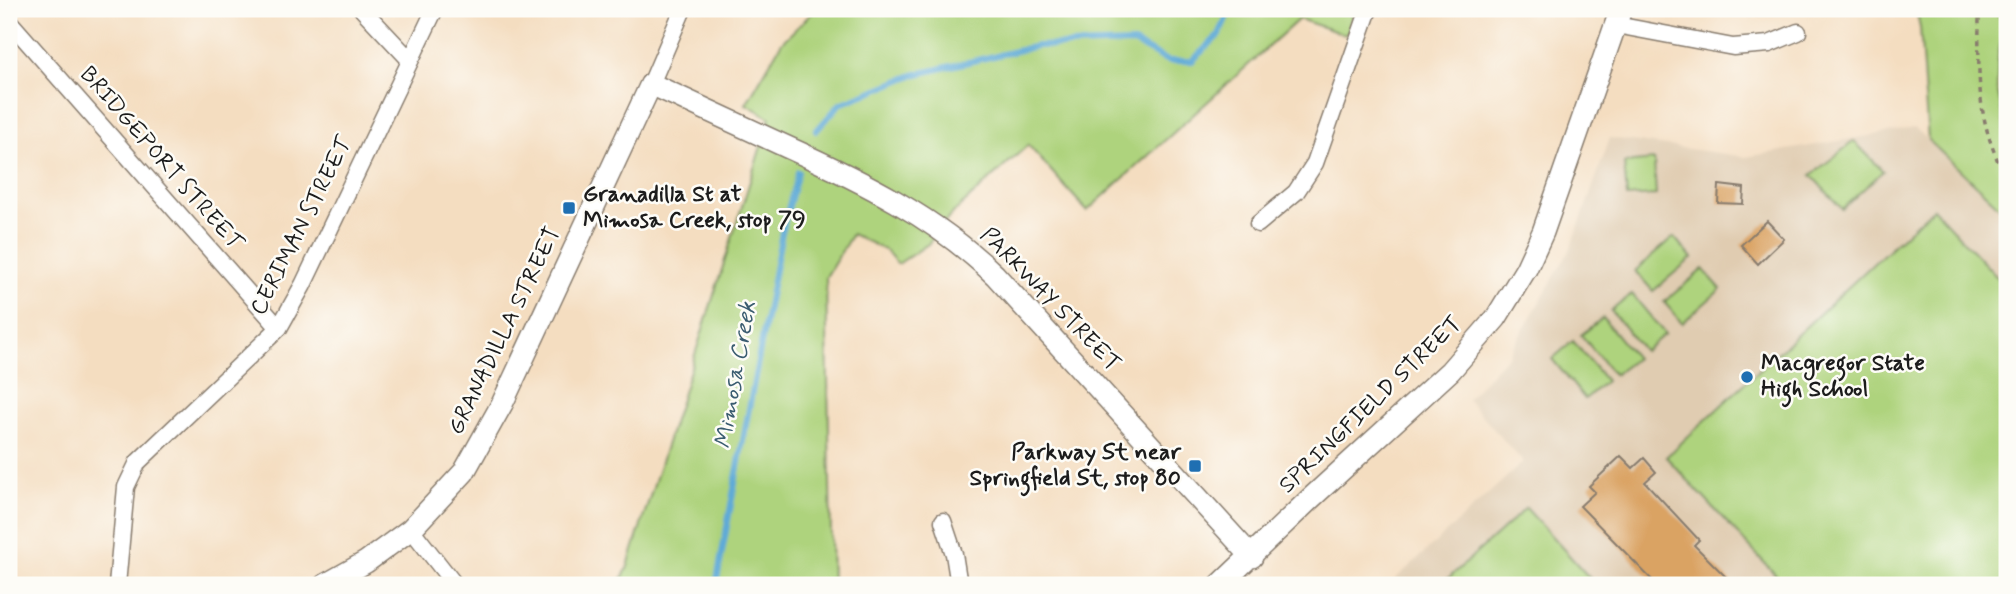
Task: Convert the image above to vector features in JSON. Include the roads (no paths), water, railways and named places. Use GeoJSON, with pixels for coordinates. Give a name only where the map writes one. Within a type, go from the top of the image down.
{"type":"FeatureCollection","features":[{"type":"Feature","properties":{"kind":"street"},"geometry":{"type":"LineString","coordinates":[[362,9],[410,60]]}},
{"type":"Feature","properties":{"kind":"street","name":"CERIMAN STREET"},"geometry":{"type":"LineString","coordinates":[[117,585],[126,486],[138,461],[279,328],[303,285],[435,9]]}},
{"type":"Feature","properties":{"kind":"street"},"geometry":{"type":"LineString","coordinates":[[1258,224],[1296,192],[1315,163],[1369,9]]}},
{"type":"Feature","properties":{"kind":"street","name":"GRANADILLA STREET"},"geometry":{"type":"LineString","coordinates":[[325,585],[366,562],[411,528],[464,472],[502,404],[651,84],[680,10]]}},
{"type":"Feature","properties":{"kind":"street"},"geometry":{"type":"LineString","coordinates":[[1619,17],[1733,47],[1769,44],[1798,32]]}},
{"type":"Feature","properties":{"kind":"street","name":"SPRINGFIELD STREET"},"geometry":{"type":"LineString","coordinates":[[1220,585],[1450,371],[1496,318],[1526,269],[1543,232],[1619,17]]}},
{"type":"Feature","properties":{"kind":"street","name":"BRIDGEPORT STREET"},"geometry":{"type":"LineString","coordinates":[[9,20],[279,328]]}},
{"type":"Feature","properties":{"kind":"street","name":"PARKWAY STREET"},"geometry":{"type":"LineString","coordinates":[[651,84],[849,176],[931,221],[968,248],[1252,557]]}},
{"type":"Feature","properties":{"kind":"street"},"geometry":{"type":"LineString","coordinates":[[943,521],[954,554],[959,585]]}},
{"type":"Feature","properties":{"kind":"street"},"geometry":{"type":"LineString","coordinates":[[411,528],[455,585]]}},
{"type":"Feature","properties":{"kind":"lane"},"geometry":{"type":"LineString","coordinates":[[2007,74],[2007,84]]}},
{"type":"Feature","properties":{"kind":"waterway","name":"Mimosa Creek"},"geometry":{"type":"LineString","coordinates":[[816,131],[840,104],[913,75],[1037,46],[1134,43],[1168,61],[1192,61],[1219,35],[1230,9]]}},
{"type":"Feature","properties":{"kind":"waterway","name":"Mimosa Creek"},"geometry":{"type":"LineString","coordinates":[[716,585],[782,232],[798,172]]}},
{"type":"Feature","properties":{"kind":"place","name":"Granadilla St at Mimosa Creek, stop 79"},"geometry":{"type":"Point","coordinates":[569,208]}},
{"type":"Feature","properties":{"kind":"place","name":"Macgregor State High School"},"geometry":{"type":"Point","coordinates":[1747,377]}},
{"type":"Feature","properties":{"kind":"place","name":"Parkway St near Springfield St, stop 80"},"geometry":{"type":"Point","coordinates":[1195,466]}}]}
